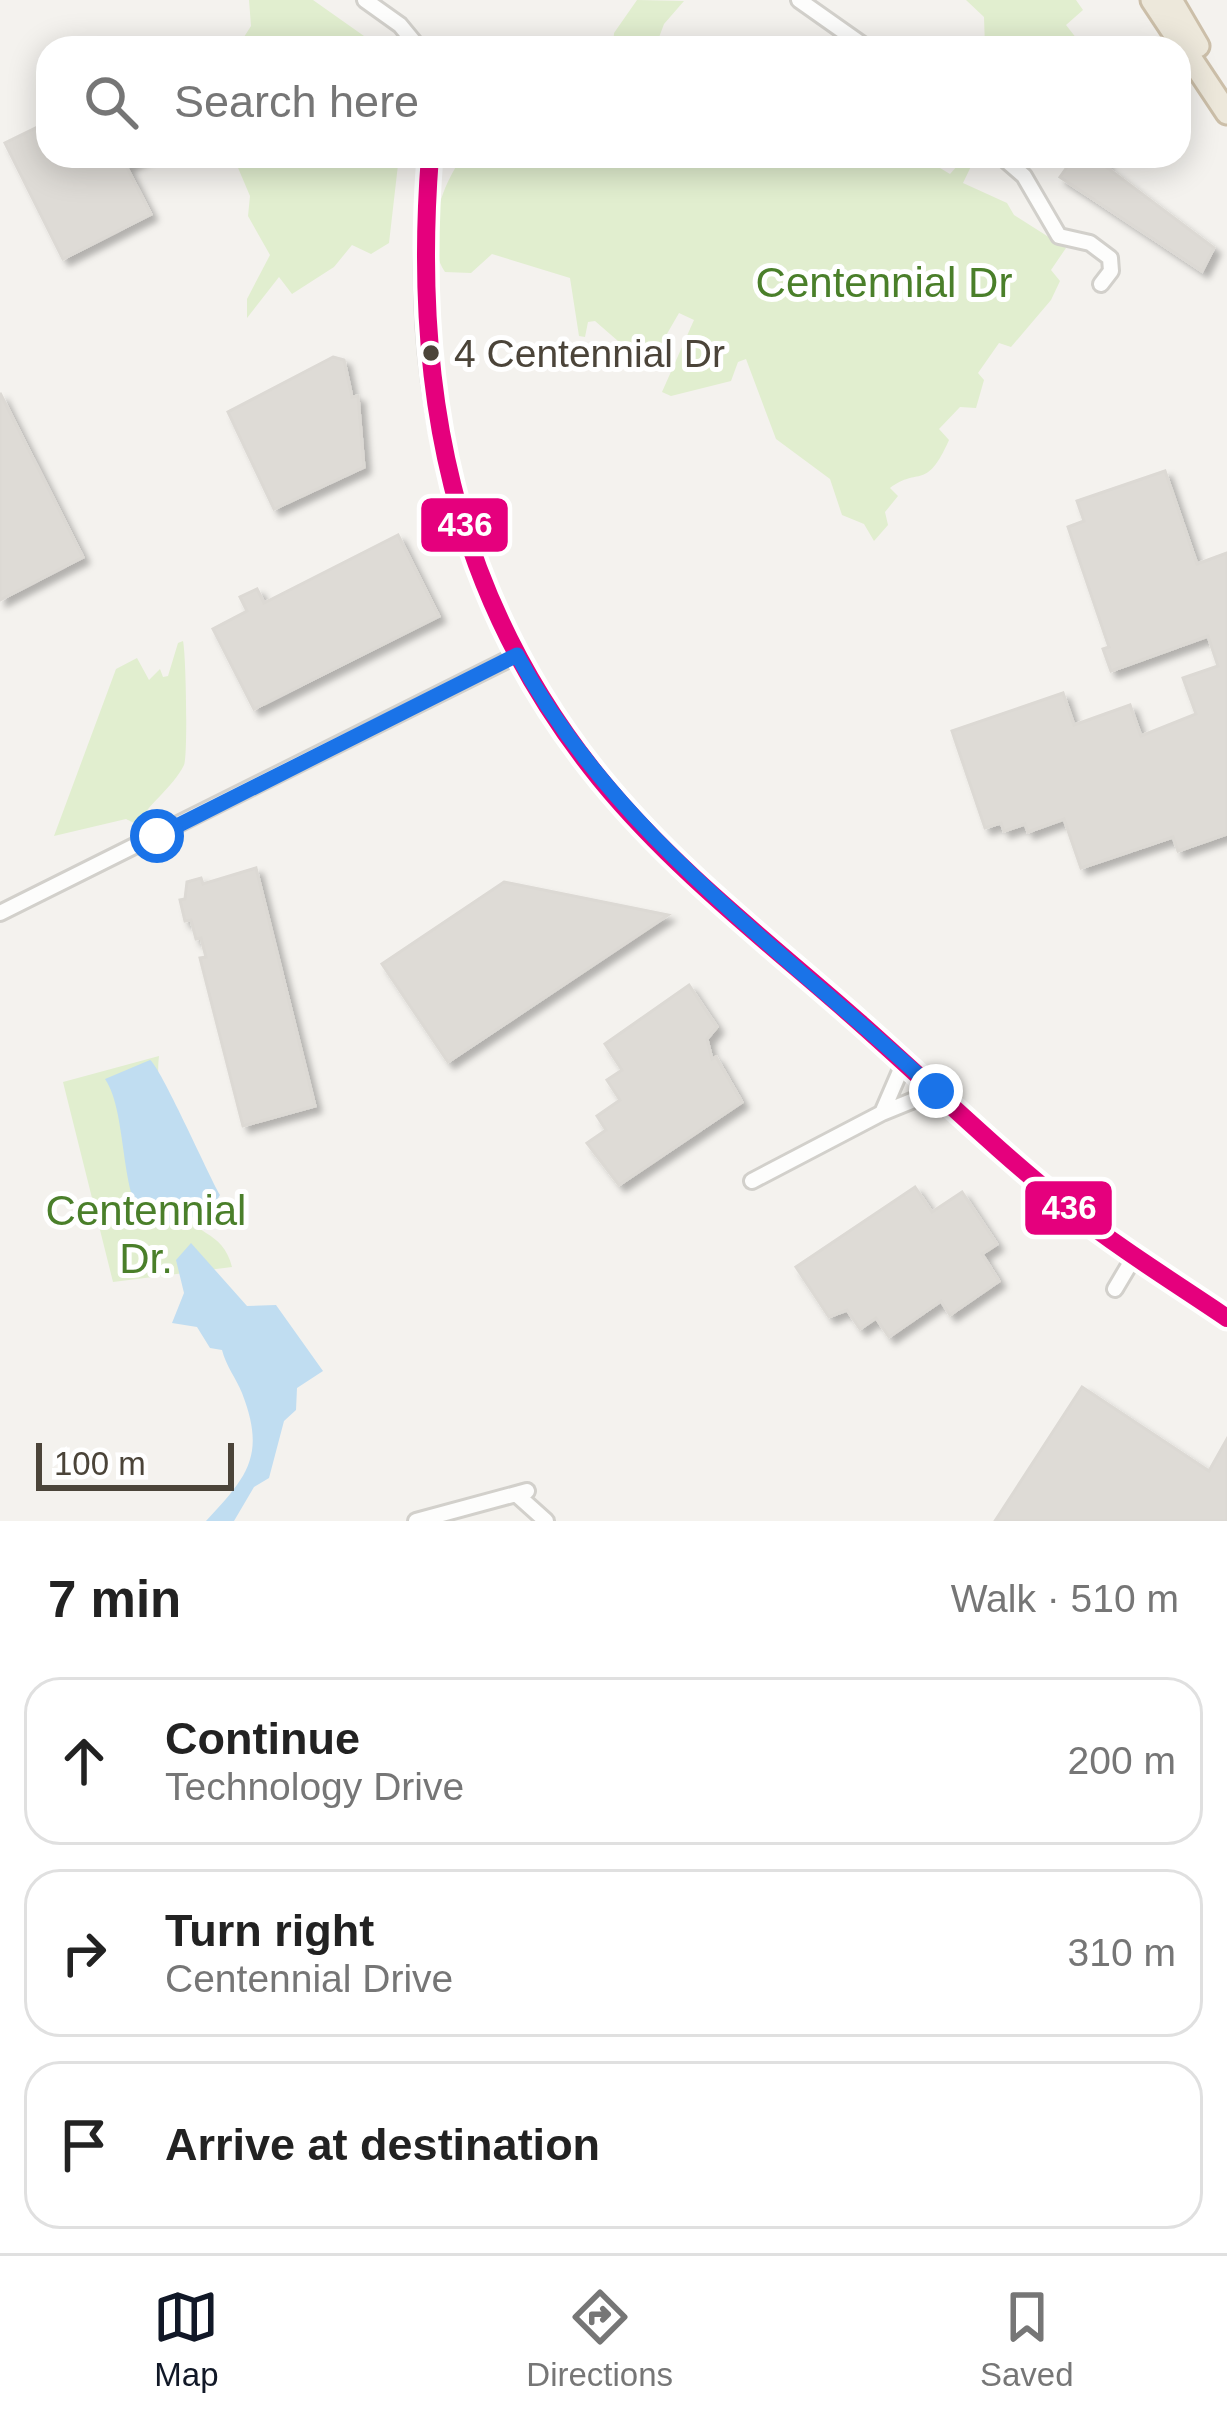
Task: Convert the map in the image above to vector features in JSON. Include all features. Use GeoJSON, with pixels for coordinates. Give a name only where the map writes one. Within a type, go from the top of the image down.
{"type":"FeatureCollection","features":[{"type":"Feature","properties":{"kind":"highway"},"geometry":{"type":"LineString","coordinates":[[1152,0],[1176,36]]}},
{"type":"Feature","properties":{"kind":"highway"},"geometry":{"type":"LineString","coordinates":[[1171,0],[1227,98]]}},
{"type":"Feature","properties":{"kind":"highway"},"geometry":{"type":"LineString","coordinates":[[1191,59],[1227,113]]}},
{"type":"Feature","properties":{"kind":"street"},"geometry":{"type":"LineString","coordinates":[[365,0],[408,36]]}},
{"type":"Feature","properties":{"kind":"street"},"geometry":{"type":"LineString","coordinates":[[799,0],[850,36]]}},
{"type":"Feature","properties":{"kind":"street"},"geometry":{"type":"LineString","coordinates":[[429,168],[422,255],[428,386],[464,537],[517,655],[574,744],[637,820],[1067,1207],[1227,1318]]}},
{"type":"Feature","properties":{"kind":"street"},"geometry":{"type":"LineString","coordinates":[[1015,168],[1059,236],[1090,243],[1110,258],[1111,271],[1101,284]]}},
{"type":"Feature","properties":{"kind":"street"},"geometry":{"type":"LineString","coordinates":[[0,913],[517,655]]}},
{"type":"Feature","properties":{"kind":"street"},"geometry":{"type":"LineString","coordinates":[[882,1113],[904,1062]]}},
{"type":"Feature","properties":{"kind":"street"},"geometry":{"type":"LineString","coordinates":[[752,1181],[882,1113],[936,1091]]}},
{"type":"Feature","properties":{"kind":"street"},"geometry":{"type":"LineString","coordinates":[[1114,1288],[1134,1257]]}},
{"type":"Feature","properties":{"kind":"street"},"geometry":{"type":"LineString","coordinates":[[416,1521],[522,1492],[546,1521]]}},
{"type":"Feature","properties":{"kind":"green space"},"geometry":{"type":"Polygon","coordinates":[[[249,0],[313,0],[364,36],[245,36],[251,26],[249,0]]]}},
{"type":"Feature","properties":{"kind":"green space"},"geometry":{"type":"Polygon","coordinates":[[[637,0],[684,1],[660,36],[614,33],[637,0]]]}},
{"type":"Feature","properties":{"kind":"green space"},"geometry":{"type":"Polygon","coordinates":[[[966,0],[1076,0],[1083,10],[1066,25],[1075,36],[985,36],[984,17],[966,0]]]}},
{"type":"Feature","properties":{"kind":"green space"},"geometry":{"type":"Polygon","coordinates":[[[238,168],[398,168],[389,243],[371,254],[352,245],[334,267],[292,294],[279,277],[247,318],[247,299],[270,255],[248,216],[250,196],[238,168]]]}},
{"type":"Feature","properties":{"kind":"green space","name":"Centennial Dr"},"geometry":{"type":"Polygon","coordinates":[[[456,168],[940,168],[950,174],[955,168],[970,168],[963,183],[1007,203],[1014,215],[1066,248],[1051,270],[1060,281],[1051,300],[1011,347],[999,343],[978,373],[984,380],[976,408],[960,407],[939,429],[949,440],[934,466],[890,488],[898,496],[885,512],[888,525],[874,541],[864,524],[842,515],[830,479],[776,439],[746,359],[738,362],[731,381],[671,396],[662,392],[694,320],[679,313],[649,365],[644,344],[618,341],[595,321],[588,322],[585,337],[579,336],[570,278],[492,254],[471,273],[445,272],[438,258],[435,228],[456,168]]]}},
{"type":"Feature","properties":{"kind":"green space"},"geometry":{"type":"Polygon","coordinates":[[[183,641],[186,744],[179,773],[138,825],[126,819],[54,836],[116,669],[137,658],[149,680],[160,669],[163,677],[168,676],[178,643],[183,641]]]}},
{"type":"Feature","properties":{"kind":"green space","name":"Centennial Dr."},"geometry":{"type":"Polygon","coordinates":[[[159,1056],[162,1132],[178,1206],[222,1246],[232,1267],[113,1282],[63,1082],[159,1056]]]}},
{"type":"Feature","properties":{"kind":"water"},"geometry":{"type":"Polygon","coordinates":[[[150,1060],[220,1195],[209,1213],[151,1228],[133,1200],[118,1114],[105,1079],[150,1060]]]}},
{"type":"Feature","properties":{"kind":"water"},"geometry":{"type":"Polygon","coordinates":[[[191,1243],[247,1306],[276,1305],[323,1371],[297,1388],[296,1410],[284,1421],[269,1478],[254,1487],[234,1521],[206,1521],[242,1477],[249,1463],[252,1433],[242,1393],[222,1350],[210,1348],[197,1327],[172,1323],[184,1293],[176,1260],[191,1243]]]}},
{"type":"Feature","properties":{"kind":"building"},"geometry":{"type":"Polygon","coordinates":[[[36,128],[36,168],[127,168],[151,214],[63,259],[5,143],[36,128]]]}},
{"type":"Feature","properties":{"kind":"building"},"geometry":{"type":"Polygon","coordinates":[[[1066,168],[1107,168],[1214,248],[1202,271],[1060,177],[1066,168]]]}},
{"type":"Feature","properties":{"kind":"building"},"geometry":{"type":"Polygon","coordinates":[[[333,357],[344,360],[352,397],[358,396],[364,467],[274,509],[228,412],[333,357]]]}},
{"type":"Feature","properties":{"kind":"building"},"geometry":{"type":"Polygon","coordinates":[[[0,393],[83,557],[0,600],[0,393]]]}},
{"type":"Feature","properties":{"kind":"building"},"geometry":{"type":"Polygon","coordinates":[[[1165,471],[1197,564],[1227,553],[1227,834],[1178,851],[1173,837],[1081,868],[1064,819],[1028,832],[1025,824],[1004,831],[1001,823],[985,828],[952,731],[1063,693],[1074,725],[1130,705],[1141,736],[1196,714],[1183,678],[1218,666],[1208,636],[1111,671],[1103,649],[1109,647],[1068,527],[1084,521],[1077,501],[1165,471]]]}},
{"type":"Feature","properties":{"kind":"building"},"geometry":{"type":"Polygon","coordinates":[[[398,535],[439,616],[254,709],[213,629],[247,611],[240,597],[257,589],[264,603],[398,535]]]}},
{"type":"Feature","properties":{"kind":"building"},"geometry":{"type":"Polygon","coordinates":[[[256,868],[315,1106],[243,1126],[200,958],[206,957],[201,938],[196,939],[191,920],[185,921],[180,900],[185,899],[187,882],[201,878],[203,884],[256,868]]]}},
{"type":"Feature","properties":{"kind":"building"},"geometry":{"type":"Polygon","coordinates":[[[504,882],[668,915],[448,1062],[382,964],[504,882]]]}},
{"type":"Feature","properties":{"kind":"building"},"geometry":{"type":"Polygon","coordinates":[[[689,985],[717,1027],[707,1039],[712,1059],[716,1057],[742,1102],[619,1185],[587,1143],[606,1130],[597,1116],[620,1100],[607,1080],[622,1070],[605,1044],[689,985]]]}},
{"type":"Feature","properties":{"kind":"building"},"geometry":{"type":"Polygon","coordinates":[[[915,1187],[932,1212],[962,1192],[997,1244],[982,1254],[999,1281],[950,1315],[941,1301],[889,1337],[876,1318],[860,1329],[847,1310],[829,1317],[796,1267],[915,1187]]]}},
{"type":"Feature","properties":{"kind":"building"},"geometry":{"type":"Polygon","coordinates":[[[1082,1387],[1209,1471],[1227,1439],[1227,1521],[995,1521],[1082,1387]]]}},
{"type":"Feature","properties":{"kind":"transit line","name":"436"},"geometry":{"type":"LineString","coordinates":[[429,168],[428,325],[452,485],[476,562],[508,637],[549,709],[629,813],[725,906],[1043,1187],[1108,1238],[1227,1318]]}},
{"type":"Feature","properties":{"kind":"place","name":"4 Centennial Dr"},"geometry":{"type":"Point","coordinates":[431,353]}},
{"type":"Feature","properties":{"kind":"route"},"geometry":{"type":"LineString","coordinates":[[157,836],[517,655],[574,744],[637,820],[686,870],[936,1091]]}}]}
